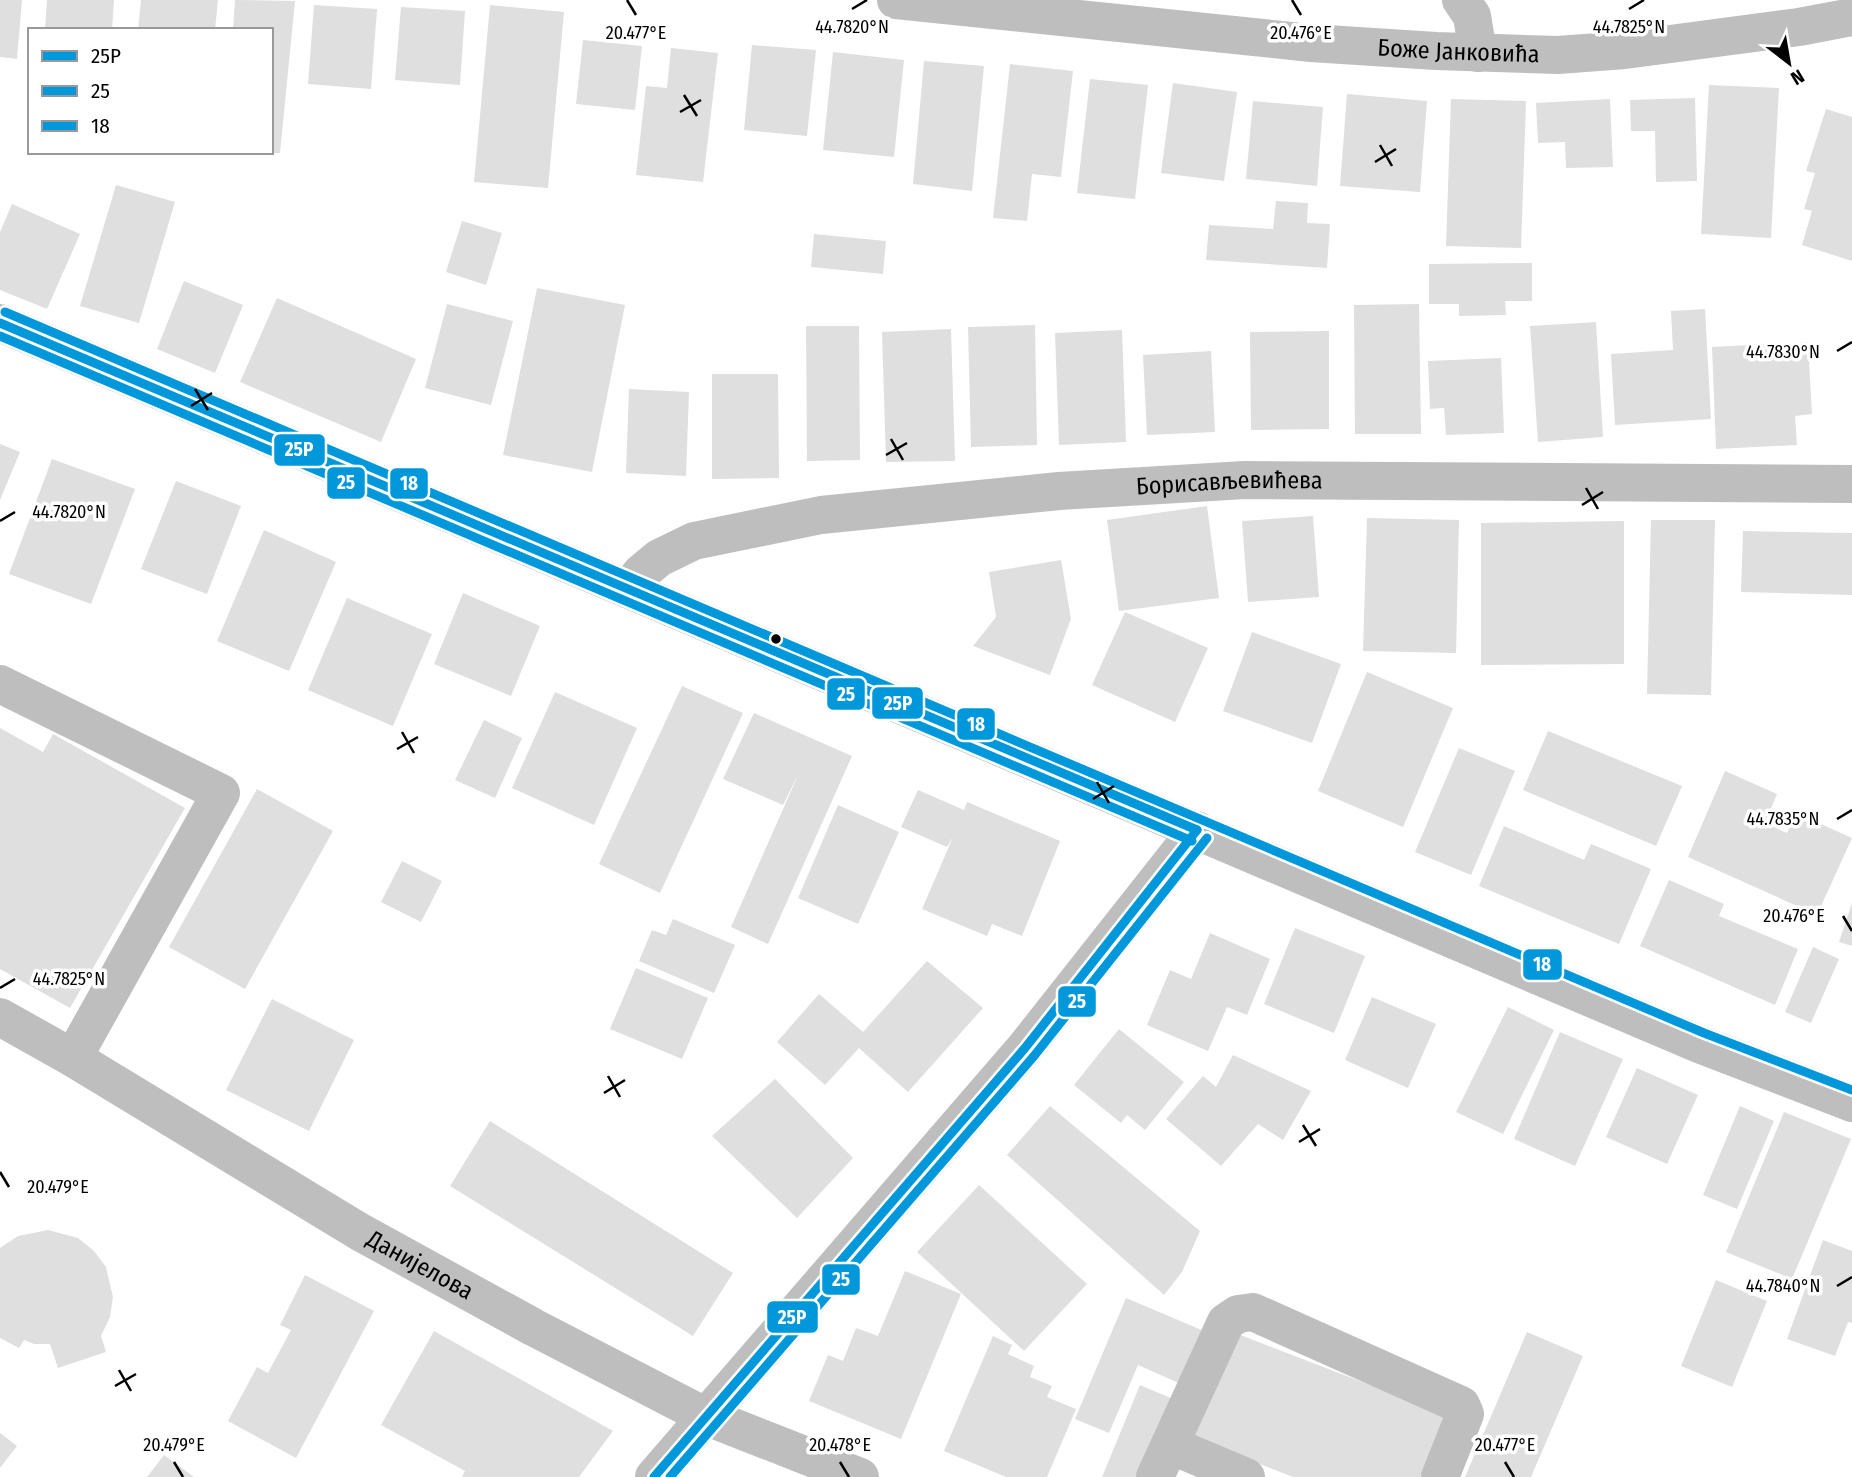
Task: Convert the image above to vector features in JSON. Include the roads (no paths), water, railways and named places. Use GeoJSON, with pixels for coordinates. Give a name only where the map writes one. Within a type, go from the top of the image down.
{"type":"FeatureCollection","features":[{"type":"Feature","properties":{"kind":"street","name":"Боже Јанковића"},"geometry":{"type":"LineString","coordinates":[[896,0],[1311,43],[1558,55],[1625,50],[1842,21]]}},
{"type":"Feature","properties":{"kind":"street"},"geometry":{"type":"LineString","coordinates":[[1461,0],[1472,16],[1478,53]]}},
{"type":"Feature","properties":{"kind":"street"},"geometry":{"type":"LineString","coordinates":[[0,323],[1699,1044],[1852,1102]]}},
{"type":"Feature","properties":{"kind":"street","name":"Борисављевићева"},"geometry":{"type":"LineString","coordinates":[[629,589],[641,573],[660,558],[694,541],[821,515],[1059,491],[1245,480],[1852,484]]}},
{"type":"Feature","properties":{"kind":"street"},"geometry":{"type":"LineString","coordinates":[[0,684],[221,793],[73,1058]]}},
{"type":"Feature","properties":{"kind":"street"},"geometry":{"type":"LineString","coordinates":[[654,1477],[1025,1048],[1197,830]]}},
{"type":"Feature","properties":{"kind":"street","name":"Данијелова"},"geometry":{"type":"LineString","coordinates":[[0,1017],[73,1058],[360,1232],[533,1327],[705,1416],[860,1477]]}},
{"type":"Feature","properties":{"kind":"street"},"geometry":{"type":"LineString","coordinates":[[1246,1477],[1162,1461],[1226,1322],[1238,1314],[1253,1312],[1461,1405],[1465,1414],[1440,1477]]}}]}
